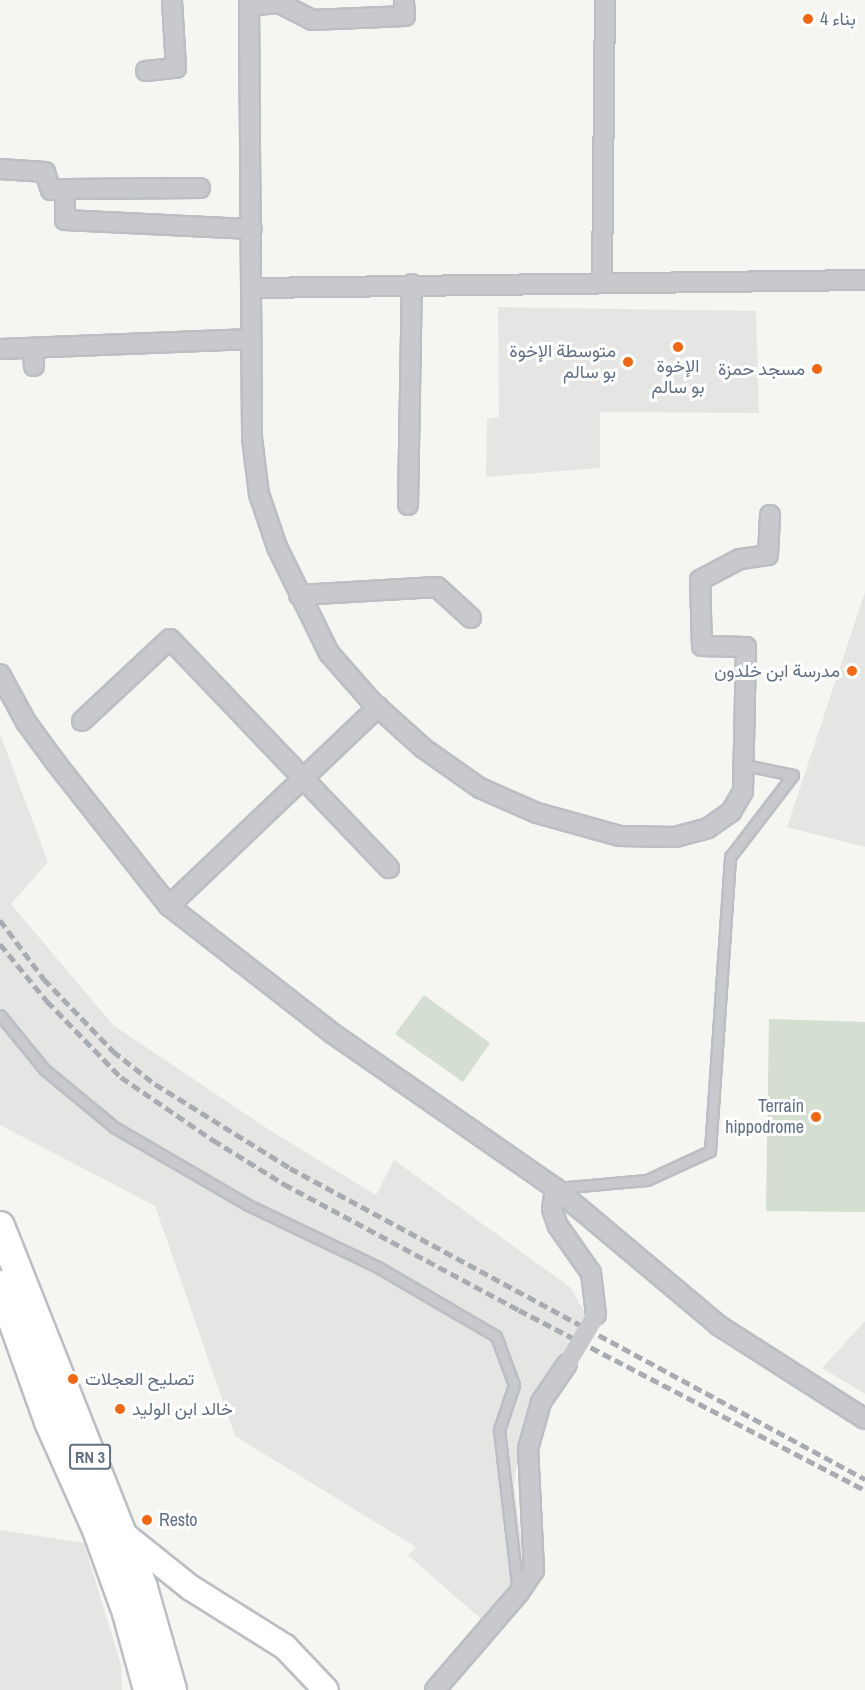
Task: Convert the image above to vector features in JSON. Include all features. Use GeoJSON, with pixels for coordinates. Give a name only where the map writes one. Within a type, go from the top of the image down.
{"type":"FeatureCollection","features":[{"type":"Feature","properties":{"kind":"highway","name":"RN 3"},"geometry":{"type":"LineString","coordinates":[[0,1226],[61,1388],[122,1532],[143,1588],[172,1690]]}},
{"type":"Feature","properties":{"kind":"highway","name":"RN 3"},"geometry":{"type":"LineString","coordinates":[[0,1285],[50,1422],[120,1592],[148,1690]]}},
{"type":"Feature","properties":{"kind":"main road"},"geometry":{"type":"LineString","coordinates":[[122,1532],[191,1588],[285,1647],[326,1690]]}},
{"type":"Feature","properties":{"kind":"street"},"geometry":{"type":"LineString","coordinates":[[146,71],[176,68],[172,0]]}},
{"type":"Feature","properties":{"kind":"street"},"geometry":{"type":"LineString","coordinates":[[404,0],[405,16],[312,20],[281,2],[249,3],[254,288],[252,438],[259,494],[277,547],[329,653],[378,707],[423,748],[480,788],[537,813],[620,836],[675,837],[708,828],[731,812],[743,791],[746,647],[702,646],[700,580],[740,559],[768,555],[770,515]]}},
{"type":"Feature","properties":{"kind":"street"},"geometry":{"type":"LineString","coordinates":[[602,282],[605,0]]}},
{"type":"Feature","properties":{"kind":"street"},"geometry":{"type":"LineString","coordinates":[[0,169],[45,172],[51,190],[200,188]]}},
{"type":"Feature","properties":{"kind":"street"},"geometry":{"type":"LineString","coordinates":[[65,189],[65,220],[252,229]]}},
{"type":"Feature","properties":{"kind":"street"},"geometry":{"type":"LineString","coordinates":[[254,288],[412,284],[865,280]]}},
{"type":"Feature","properties":{"kind":"street"},"geometry":{"type":"LineString","coordinates":[[408,505],[412,284]]}},
{"type":"Feature","properties":{"kind":"street"},"geometry":{"type":"LineString","coordinates":[[0,349],[252,339]]}},
{"type":"Feature","properties":{"kind":"street"},"geometry":{"type":"LineString","coordinates":[[33,348],[34,366]]}},
{"type":"Feature","properties":{"kind":"street"},"geometry":{"type":"LineString","coordinates":[[299,595],[437,587],[471,618]]}},
{"type":"Feature","properties":{"kind":"street"},"geometry":{"type":"LineString","coordinates":[[82,721],[170,639],[389,868]]}},
{"type":"Feature","properties":{"kind":"street"},"geometry":{"type":"LineString","coordinates":[[0,674],[50,755],[169,906],[332,1033],[555,1188],[718,1325],[865,1419]]}},
{"type":"Feature","properties":{"kind":"street"},"geometry":{"type":"LineString","coordinates":[[169,906],[378,707]]}},
{"type":"Feature","properties":{"kind":"street"},"geometry":{"type":"LineString","coordinates":[[435,1690],[518,1594],[534,1570],[528,1449],[541,1402],[596,1315],[591,1273],[558,1226],[552,1209],[555,1188]]}},
{"type":"Feature","properties":{"kind":"lane"},"geometry":{"type":"LineString","coordinates":[[555,1188],[647,1180],[710,1151],[730,857],[793,775],[745,765]]}},
{"type":"Feature","properties":{"kind":"lane"},"geometry":{"type":"LineString","coordinates":[[0,1015],[44,1069],[114,1127],[248,1205],[376,1266],[496,1336],[514,1385],[499,1430],[518,1594]]}},
{"type":"Feature","properties":{"kind":"shaded area","name":"متوسطة الإخوة بو سالم"},"geometry":{"type":"Polygon","coordinates":[[[498,307],[756,311],[759,413],[600,412],[600,468],[486,477],[487,419],[499,417],[498,307]]]}},
{"type":"Feature","properties":{"kind":"shaded area","name":"مدرسة ابن خلدون"},"geometry":{"type":"Polygon","coordinates":[[[865,592],[865,847],[787,827],[865,592]]]}},
{"type":"Feature","properties":{"kind":"shaded area"},"geometry":{"type":"Polygon","coordinates":[[[0,734],[48,862],[11,904],[113,1025],[271,1131],[376,1195],[394,1160],[570,1287],[588,1318],[524,1419],[514,1484],[525,1572],[481,1619],[408,1555],[416,1547],[235,1436],[155,1206],[0,1125],[0,734]]]}},
{"type":"Feature","properties":{"kind":"shaded area"},"geometry":{"type":"Polygon","coordinates":[[[424,995],[490,1043],[463,1082],[395,1034],[424,995]]]}},
{"type":"Feature","properties":{"kind":"shaded area","name":"Terrain hippodrome"},"geometry":{"type":"Polygon","coordinates":[[[769,1019],[865,1022],[865,1212],[766,1211],[769,1019]]]}},
{"type":"Feature","properties":{"kind":"shaded area"},"geometry":{"type":"Polygon","coordinates":[[[865,1321],[865,1394],[822,1368],[865,1321]]]}},
{"type":"Feature","properties":{"kind":"shaded area"},"geometry":{"type":"Polygon","coordinates":[[[0,1530],[84,1543],[121,1665],[122,1690],[0,1690],[0,1530]]]}},
{"type":"Feature","properties":{"kind":"railway"},"geometry":{"type":"LineString","coordinates":[[0,920],[44,979],[113,1051],[155,1084],[290,1168],[865,1479]]}},
{"type":"Feature","properties":{"kind":"railway"},"geometry":{"type":"LineString","coordinates":[[0,944],[47,1001],[121,1077],[213,1140],[284,1184],[519,1310],[865,1490]]}},
{"type":"Feature","properties":{"kind":"place","name":"بناء 4"},"geometry":{"type":"Point","coordinates":[808,19]}},
{"type":"Feature","properties":{"kind":"place","name":"الإخوة بو سالم"},"geometry":{"type":"Point","coordinates":[678,347]}},
{"type":"Feature","properties":{"kind":"place","name":"متوسطة الإخوة بو سالم"},"geometry":{"type":"Point","coordinates":[628,362]}},
{"type":"Feature","properties":{"kind":"place","name":"مسجد حمزة"},"geometry":{"type":"Point","coordinates":[817,369]}},
{"type":"Feature","properties":{"kind":"place","name":"مدرسة ابن خلدون"},"geometry":{"type":"Point","coordinates":[852,671]}},
{"type":"Feature","properties":{"kind":"place","name":"Terrain hippodrome"},"geometry":{"type":"Point","coordinates":[816,1117]}},
{"type":"Feature","properties":{"kind":"place","name":"تصليح العجلات"},"geometry":{"type":"Point","coordinates":[73,1379]}},
{"type":"Feature","properties":{"kind":"place","name":"خالد ابن الوليد"},"geometry":{"type":"Point","coordinates":[120,1409]}},
{"type":"Feature","properties":{"kind":"place","name":"Resto"},"geometry":{"type":"Point","coordinates":[147,1520]}}]}
